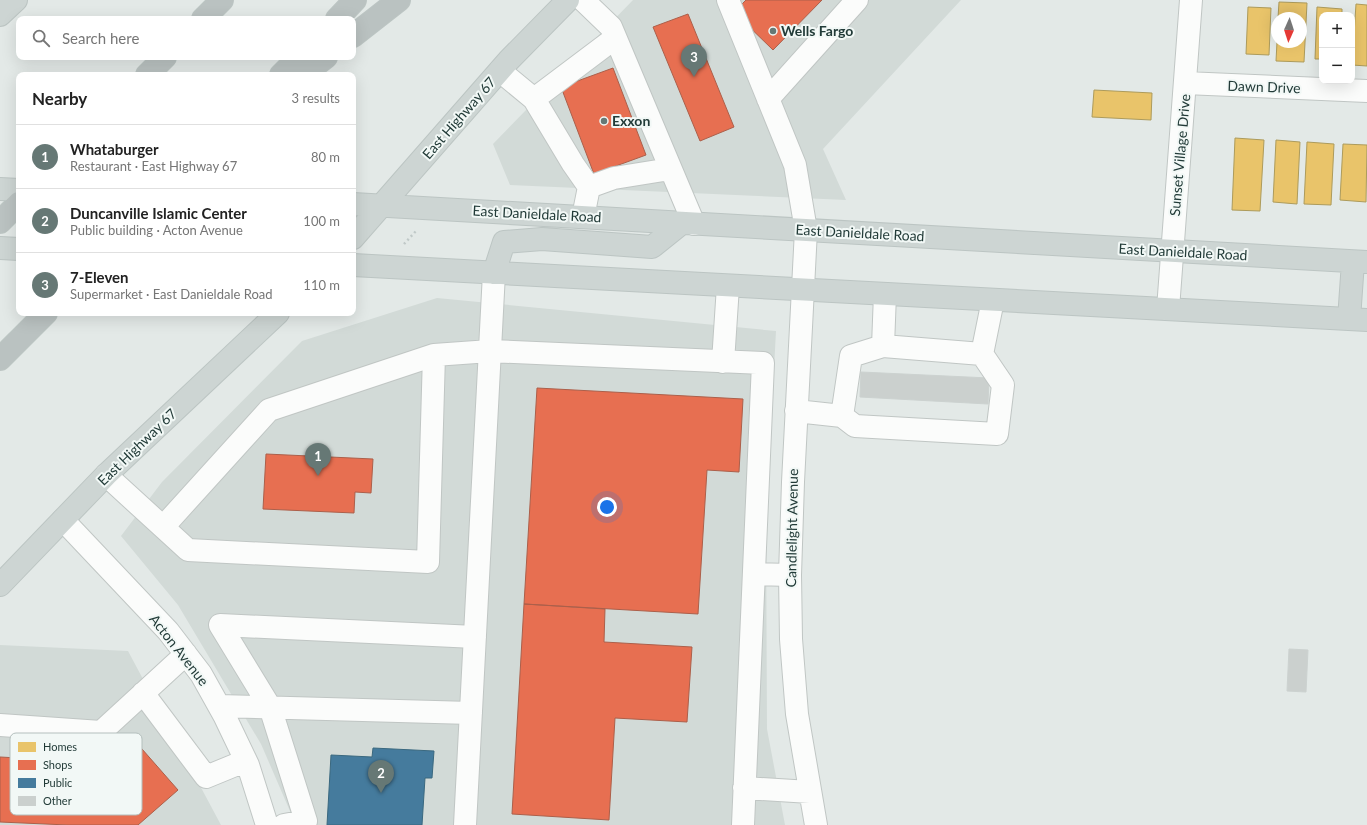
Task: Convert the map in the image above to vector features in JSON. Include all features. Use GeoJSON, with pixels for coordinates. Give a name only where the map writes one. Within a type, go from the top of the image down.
{"type":"FeatureCollection","features":[{"type":"Feature","properties":{"kind":"highway"},"geometry":{"type":"LineString","coordinates":[[206,16],[222,0]]}},
{"type":"Feature","properties":{"kind":"highway"},"geometry":{"type":"LineString","coordinates":[[340,16],[355,0]]}},
{"type":"Feature","properties":{"kind":"highway"},"geometry":{"type":"LineString","coordinates":[[356,34],[399,0]]}},
{"type":"Feature","properties":{"kind":"highway"},"geometry":{"type":"LineString","coordinates":[[150,72],[162,60]]}},
{"type":"Feature","properties":{"kind":"highway"},"geometry":{"type":"LineString","coordinates":[[284,72],[296,60]]}},
{"type":"Feature","properties":{"kind":"highway"},"geometry":{"type":"LineString","coordinates":[[307,72],[322,60]]}},
{"type":"Feature","properties":{"kind":"highway"},"geometry":{"type":"LineString","coordinates":[[0,222],[16,206]]}},
{"type":"Feature","properties":{"kind":"highway"},"geometry":{"type":"LineString","coordinates":[[0,359],[43,316]]}},
{"type":"Feature","properties":{"kind":"main road"},"geometry":{"type":"LineString","coordinates":[[0,15],[16,0]]}},
{"type":"Feature","properties":{"kind":"main road","name":"East Highway 67"},"geometry":{"type":"LineString","coordinates":[[356,235],[383,206],[500,70],[568,0]]}},
{"type":"Feature","properties":{"kind":"main road"},"geometry":{"type":"LineString","coordinates":[[0,189],[16,190]]}},
{"type":"Feature","properties":{"kind":"main road","name":"East Danieldale Road"},"geometry":{"type":"LineString","coordinates":[[356,204],[1360,262]]}},
{"type":"Feature","properties":{"kind":"main road"},"geometry":{"type":"LineString","coordinates":[[494,273],[504,242],[542,240],[652,246],[688,223]]}},
{"type":"Feature","properties":{"kind":"main road"},"geometry":{"type":"LineString","coordinates":[[0,248],[16,249]]}},
{"type":"Feature","properties":{"kind":"main road"},"geometry":{"type":"LineString","coordinates":[[356,265],[1358,320],[1360,262]]}},
{"type":"Feature","properties":{"kind":"main road","name":"East Highway 67"},"geometry":{"type":"LineString","coordinates":[[0,585],[106,475],[275,316]]}},
{"type":"Feature","properties":{"kind":"street"},"geometry":{"type":"LineString","coordinates":[[584,0],[611,27],[670,169],[688,223]]}},
{"type":"Feature","properties":{"kind":"street","name":"Candlelight Avenue"},"geometry":{"type":"LineString","coordinates":[[728,0],[795,165],[806,230],[796,411],[790,575],[791,638],[797,714],[816,825]]}},
{"type":"Feature","properties":{"kind":"street"},"geometry":{"type":"LineString","coordinates":[[768,99],[857,0]]}},
{"type":"Feature","properties":{"kind":"street","name":"Sunset Village Drive"},"geometry":{"type":"LineString","coordinates":[[1168,309],[1191,0]]}},
{"type":"Feature","properties":{"kind":"street"},"geometry":{"type":"LineString","coordinates":[[534,99],[616,38]]}},
{"type":"Feature","properties":{"kind":"street"},"geometry":{"type":"LineString","coordinates":[[500,70],[534,99],[573,164],[589,187],[583,217]]}},
{"type":"Feature","properties":{"kind":"street","name":"Dawn Drive"},"geometry":{"type":"LineString","coordinates":[[1185,83],[1367,91]]}},
{"type":"Feature","properties":{"kind":"street"},"geometry":{"type":"LineString","coordinates":[[589,187],[614,178],[670,169]]}},
{"type":"Feature","properties":{"kind":"street"},"geometry":{"type":"LineString","coordinates":[[465,825],[494,273]]}},
{"type":"Feature","properties":{"kind":"street"},"geometry":{"type":"LineString","coordinates":[[723,362],[728,286]]}},
{"type":"Feature","properties":{"kind":"street"},"geometry":{"type":"LineString","coordinates":[[883,346],[885,294]]}},
{"type":"Feature","properties":{"kind":"street"},"geometry":{"type":"LineString","coordinates":[[796,411],[842,416],[855,426],[997,434],[1003,385],[982,354],[993,300]]}},
{"type":"Feature","properties":{"kind":"street"},"geometry":{"type":"LineString","coordinates":[[842,416],[851,356],[883,346],[982,354]]}},
{"type":"Feature","properties":{"kind":"street"},"geometry":{"type":"LineString","coordinates":[[163,527],[269,410],[434,355],[490,351],[763,363],[743,825]]}},
{"type":"Feature","properties":{"kind":"street"},"geometry":{"type":"LineString","coordinates":[[106,475],[188,550],[428,562],[434,355]]}},
{"type":"Feature","properties":{"kind":"street","name":"Acton Avenue"},"geometry":{"type":"LineString","coordinates":[[63,520],[168,631],[201,674],[225,717],[245,760],[267,825]]}},
{"type":"Feature","properties":{"kind":"street"},"geometry":{"type":"LineString","coordinates":[[754,574],[790,575]]}},
{"type":"Feature","properties":{"kind":"street"},"geometry":{"type":"LineString","coordinates":[[284,825],[306,821],[270,707],[220,625],[475,637]]}},
{"type":"Feature","properties":{"kind":"street"},"geometry":{"type":"LineString","coordinates":[[0,724],[101,732],[186,654]]}},
{"type":"Feature","properties":{"kind":"street"},"geometry":{"type":"LineString","coordinates":[[143,693],[206,777],[245,760]]}},
{"type":"Feature","properties":{"kind":"street"},"geometry":{"type":"LineString","coordinates":[[219,706],[471,712]]}},
{"type":"Feature","properties":{"kind":"street"},"geometry":{"type":"LineString","coordinates":[[744,788],[810,792]]}},
{"type":"Feature","properties":{"kind":"path"},"geometry":{"type":"LineString","coordinates":[[401,246],[417,230]]}},
{"type":"Feature","properties":{"kind":"shaded area"},"geometry":{"type":"Polygon","coordinates":[[[633,0],[961,0],[823,149],[846,200],[510,185],[493,144],[633,0]]]}},
{"type":"Feature","properties":{"kind":"shaded area"},"geometry":{"type":"Polygon","coordinates":[[[437,298],[776,331],[766,518],[767,729],[785,825],[296,825],[261,744],[178,605],[121,536],[162,482],[302,341],[437,298]]]}},
{"type":"Feature","properties":{"kind":"shaded area"},"geometry":{"type":"Polygon","coordinates":[[[0,645],[128,651],[221,825],[0,825],[0,645]]]}},
{"type":"Feature","properties":{"kind":"building: Homes"},"geometry":{"type":"Polygon","coordinates":[[[1279,2],[1307,3],[1307,12],[1278,12],[1279,2]]]}},
{"type":"Feature","properties":{"kind":"building: Homes"},"geometry":{"type":"Polygon","coordinates":[[[1356,4],[1367,5],[1367,66],[1355,65],[1356,4]]]}},
{"type":"Feature","properties":{"kind":"building: Homes"},"geometry":{"type":"Polygon","coordinates":[[[1248,7],[1271,8],[1269,55],[1246,54],[1248,7]]]}},
{"type":"Feature","properties":{"kind":"building: Homes"},"geometry":{"type":"Polygon","coordinates":[[[1317,7],[1342,9],[1342,12],[1319,12],[1319,59],[1315,59],[1317,7]]]}},
{"type":"Feature","properties":{"kind":"building: Homes"},"geometry":{"type":"Polygon","coordinates":[[[1277,48],[1305,48],[1304,62],[1276,61],[1277,48]]]}},
{"type":"Feature","properties":{"kind":"building: Homes"},"geometry":{"type":"Polygon","coordinates":[[[1094,90],[1152,93],[1151,120],[1092,117],[1094,90]]]}},
{"type":"Feature","properties":{"kind":"building: Homes"},"geometry":{"type":"Polygon","coordinates":[[[1235,138],[1264,140],[1260,211],[1232,210],[1235,138]]]}},
{"type":"Feature","properties":{"kind":"building: Homes"},"geometry":{"type":"Polygon","coordinates":[[[1276,140],[1300,142],[1297,204],[1273,202],[1276,140]]]}},
{"type":"Feature","properties":{"kind":"building: Homes"},"geometry":{"type":"Polygon","coordinates":[[[1307,142],[1334,144],[1331,205],[1304,204],[1307,142]]]}},
{"type":"Feature","properties":{"kind":"building: Homes"},"geometry":{"type":"Polygon","coordinates":[[[1343,144],[1367,145],[1366,202],[1340,200],[1343,144]]]}},
{"type":"Feature","properties":{"kind":"building: Shops","name":"Wells Fargo"},"geometry":{"type":"Polygon","coordinates":[[[746,0],[822,0],[773,50],[734,12],[746,0]]]}},
{"type":"Feature","properties":{"kind":"building: Shops"},"geometry":{"type":"Polygon","coordinates":[[[688,14],[734,127],[700,141],[653,27],[688,14]]]}},
{"type":"Feature","properties":{"kind":"building: Shops","name":"Exxon"},"geometry":{"type":"Polygon","coordinates":[[[613,68],[646,155],[594,174],[561,87],[613,68]]]}},
{"type":"Feature","properties":{"kind":"building: Shops"},"geometry":{"type":"Polygon","coordinates":[[[537,388],[743,399],[739,472],[707,470],[698,614],[524,604],[537,388]]]}},
{"type":"Feature","properties":{"kind":"building: Shops"},"geometry":{"type":"Polygon","coordinates":[[[266,454],[373,459],[371,493],[355,492],[354,513],[263,509],[266,454]]]}},
{"type":"Feature","properties":{"kind":"building: Shops"},"geometry":{"type":"Polygon","coordinates":[[[524,604],[605,609],[604,642],[692,647],[687,722],[615,718],[609,820],[512,814],[524,604]]]}},
{"type":"Feature","properties":{"kind":"building: Shops"},"geometry":{"type":"Polygon","coordinates":[[[142,749],[178,790],[138,825],[68,825],[0,822],[0,757],[10,758],[10,815],[142,815],[142,749]]]}},
{"type":"Feature","properties":{"kind":"building: Public"},"geometry":{"type":"Polygon","coordinates":[[[373,748],[434,751],[432,778],[425,778],[422,825],[327,825],[331,755],[372,757],[373,748]]]}},
{"type":"Feature","properties":{"kind":"building: Other"},"geometry":{"type":"Polygon","coordinates":[[[861,372],[989,378],[988,404],[860,397],[861,372]]]}},
{"type":"Feature","properties":{"kind":"building: Other"},"geometry":{"type":"Polygon","coordinates":[[[1289,649],[1308,650],[1306,692],[1287,691],[1289,649]]]}},
{"type":"Feature","properties":{"kind":"place","name":"Wells Fargo"},"geometry":{"type":"Point","coordinates":[773,31]}},
{"type":"Feature","properties":{"kind":"place","name":"7-Eleven"},"geometry":{"type":"Point","coordinates":[694,77]}},
{"type":"Feature","properties":{"kind":"place","name":"Exxon"},"geometry":{"type":"Point","coordinates":[604,121]}},
{"type":"Feature","properties":{"kind":"place","name":"Whataburger"},"geometry":{"type":"Point","coordinates":[318,476]}},
{"type":"Feature","properties":{"kind":"place","name":"Duncanville Islamic Center"},"geometry":{"type":"Point","coordinates":[381,793]}}]}
